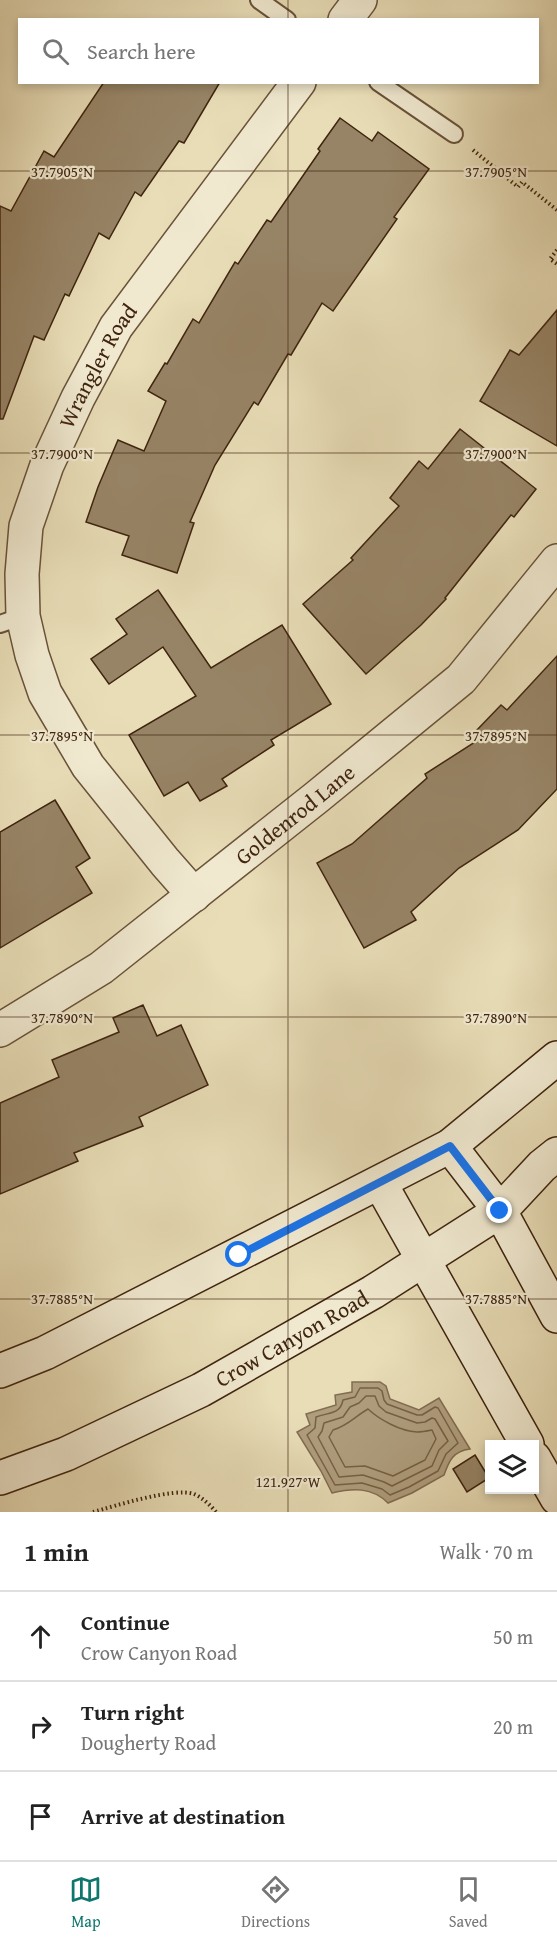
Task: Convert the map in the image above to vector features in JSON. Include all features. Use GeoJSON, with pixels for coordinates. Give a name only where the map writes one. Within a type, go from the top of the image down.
{"type":"FeatureCollection","features":[{"type":"Feature","properties":{"kind":"main road"},"geometry":{"type":"LineString","coordinates":[[346,18],[360,0]]}},
{"type":"Feature","properties":{"kind":"main road","name":"Wrangler Road"},"geometry":{"type":"LineString","coordinates":[[194,896],[87,766],[45,693],[32,655],[12,620],[22,574],[26,526],[47,465],[78,398],[116,327],[298,84]]}},
{"type":"Feature","properties":{"kind":"main road","name":"Goldenrod Lane"},"geometry":{"type":"LineString","coordinates":[[0,1030],[101,968],[194,896],[461,679],[557,561]]}},
{"type":"Feature","properties":{"kind":"main road"},"geometry":{"type":"LineString","coordinates":[[0,1371],[45,1353],[450,1146],[557,1058]]}},
{"type":"Feature","properties":{"kind":"main road"},"geometry":{"type":"LineString","coordinates":[[450,1146],[500,1211],[557,1316]]}},
{"type":"Feature","properties":{"kind":"main road","name":"Crow Canyon Road"},"geometry":{"type":"LineString","coordinates":[[0,1478],[66,1454],[201,1390],[373,1292],[500,1211],[542,1166],[557,1154]]}},
{"type":"Feature","properties":{"kind":"main road"},"geometry":{"type":"LineString","coordinates":[[380,1183],[525,1440]]}},
{"type":"Feature","properties":{"kind":"main road"},"geometry":{"type":"LineString","coordinates":[[539,1467],[557,1498]]}},
{"type":"Feature","properties":{"kind":"lane"},"geometry":{"type":"LineString","coordinates":[[259,0],[284,18]]}},
{"type":"Feature","properties":{"kind":"lane"},"geometry":{"type":"LineString","coordinates":[[381,84],[454,134]]}},
{"type":"Feature","properties":{"kind":"path"},"geometry":{"type":"LineString","coordinates":[[483,158],[518,187],[522,182],[557,210]]}},
{"type":"Feature","properties":{"kind":"path"},"geometry":{"type":"LineString","coordinates":[[557,250],[550,259],[557,264]]}},
{"type":"Feature","properties":{"kind":"path"},"geometry":{"type":"LineString","coordinates":[[93,1512],[151,1497],[182,1492],[201,1498],[216,1512]]}},
{"type":"Feature","properties":{"kind":"water"},"geometry":{"type":"Polygon","coordinates":[[[352,1382],[380,1382],[386,1386],[390,1399],[419,1410],[439,1398],[470,1449],[459,1452],[452,1458],[444,1475],[388,1503],[369,1491],[347,1490],[332,1493],[297,1432],[310,1425],[306,1414],[336,1405],[335,1395],[352,1392],[352,1382]]]}},
{"type":"Feature","properties":{"kind":"building"},"geometry":{"type":"Polygon","coordinates":[[[103,84],[219,84],[184,143],[179,141],[141,196],[135,192],[109,239],[99,233],[69,296],[65,294],[44,340],[34,336],[3,419],[0,419],[0,206],[11,211],[44,151],[54,157],[103,84]]]}},
{"type":"Feature","properties":{"kind":"building"},"geometry":{"type":"Polygon","coordinates":[[[340,118],[372,141],[378,132],[429,169],[394,217],[397,219],[333,311],[322,303],[258,405],[254,402],[215,465],[190,522],[194,523],[177,573],[122,555],[129,536],[86,522],[118,440],[144,451],[166,401],[148,391],[165,363],[167,364],[193,319],[199,323],[235,262],[238,264],[267,220],[271,222],[340,118]]]}},
{"type":"Feature","properties":{"kind":"building"},"geometry":{"type":"Polygon","coordinates":[[[557,310],[557,446],[480,401],[510,350],[519,355],[557,310]]]}},
{"type":"Feature","properties":{"kind":"building"},"geometry":{"type":"Polygon","coordinates":[[[460,429],[536,489],[514,517],[511,515],[446,599],[421,625],[366,674],[303,604],[353,560],[351,558],[399,506],[390,498],[419,461],[428,469],[460,429]]]}},
{"type":"Feature","properties":{"kind":"building"},"geometry":{"type":"Polygon","coordinates":[[[158,590],[211,668],[282,625],[331,704],[271,740],[274,745],[222,779],[227,786],[200,801],[188,782],[164,796],[129,735],[196,696],[163,647],[109,684],[91,659],[127,634],[116,619],[158,590]]]}},
{"type":"Feature","properties":{"kind":"building"},"geometry":{"type":"Polygon","coordinates":[[[557,656],[557,789],[518,830],[459,868],[411,912],[416,920],[364,948],[317,863],[352,844],[427,778],[425,774],[483,737],[476,731],[501,705],[507,710],[557,656]]]}},
{"type":"Feature","properties":{"kind":"building"},"geometry":{"type":"Polygon","coordinates":[[[55,800],[90,858],[76,867],[92,893],[0,948],[0,832],[55,800]]]}},
{"type":"Feature","properties":{"kind":"building"},"geometry":{"type":"Polygon","coordinates":[[[143,1005],[157,1036],[181,1025],[208,1085],[139,1117],[143,1126],[74,1153],[78,1161],[0,1194],[0,1103],[59,1077],[52,1060],[119,1032],[113,1018],[143,1005]]]}},
{"type":"Feature","properties":{"kind":"building"},"geometry":{"type":"Polygon","coordinates":[[[475,1455],[485,1471],[485,1481],[467,1492],[453,1469],[475,1455]]]}},
{"type":"Feature","properties":{"kind":"route"},"geometry":{"type":"LineString","coordinates":[[239,1255],[450,1146],[500,1211]]}}]}
